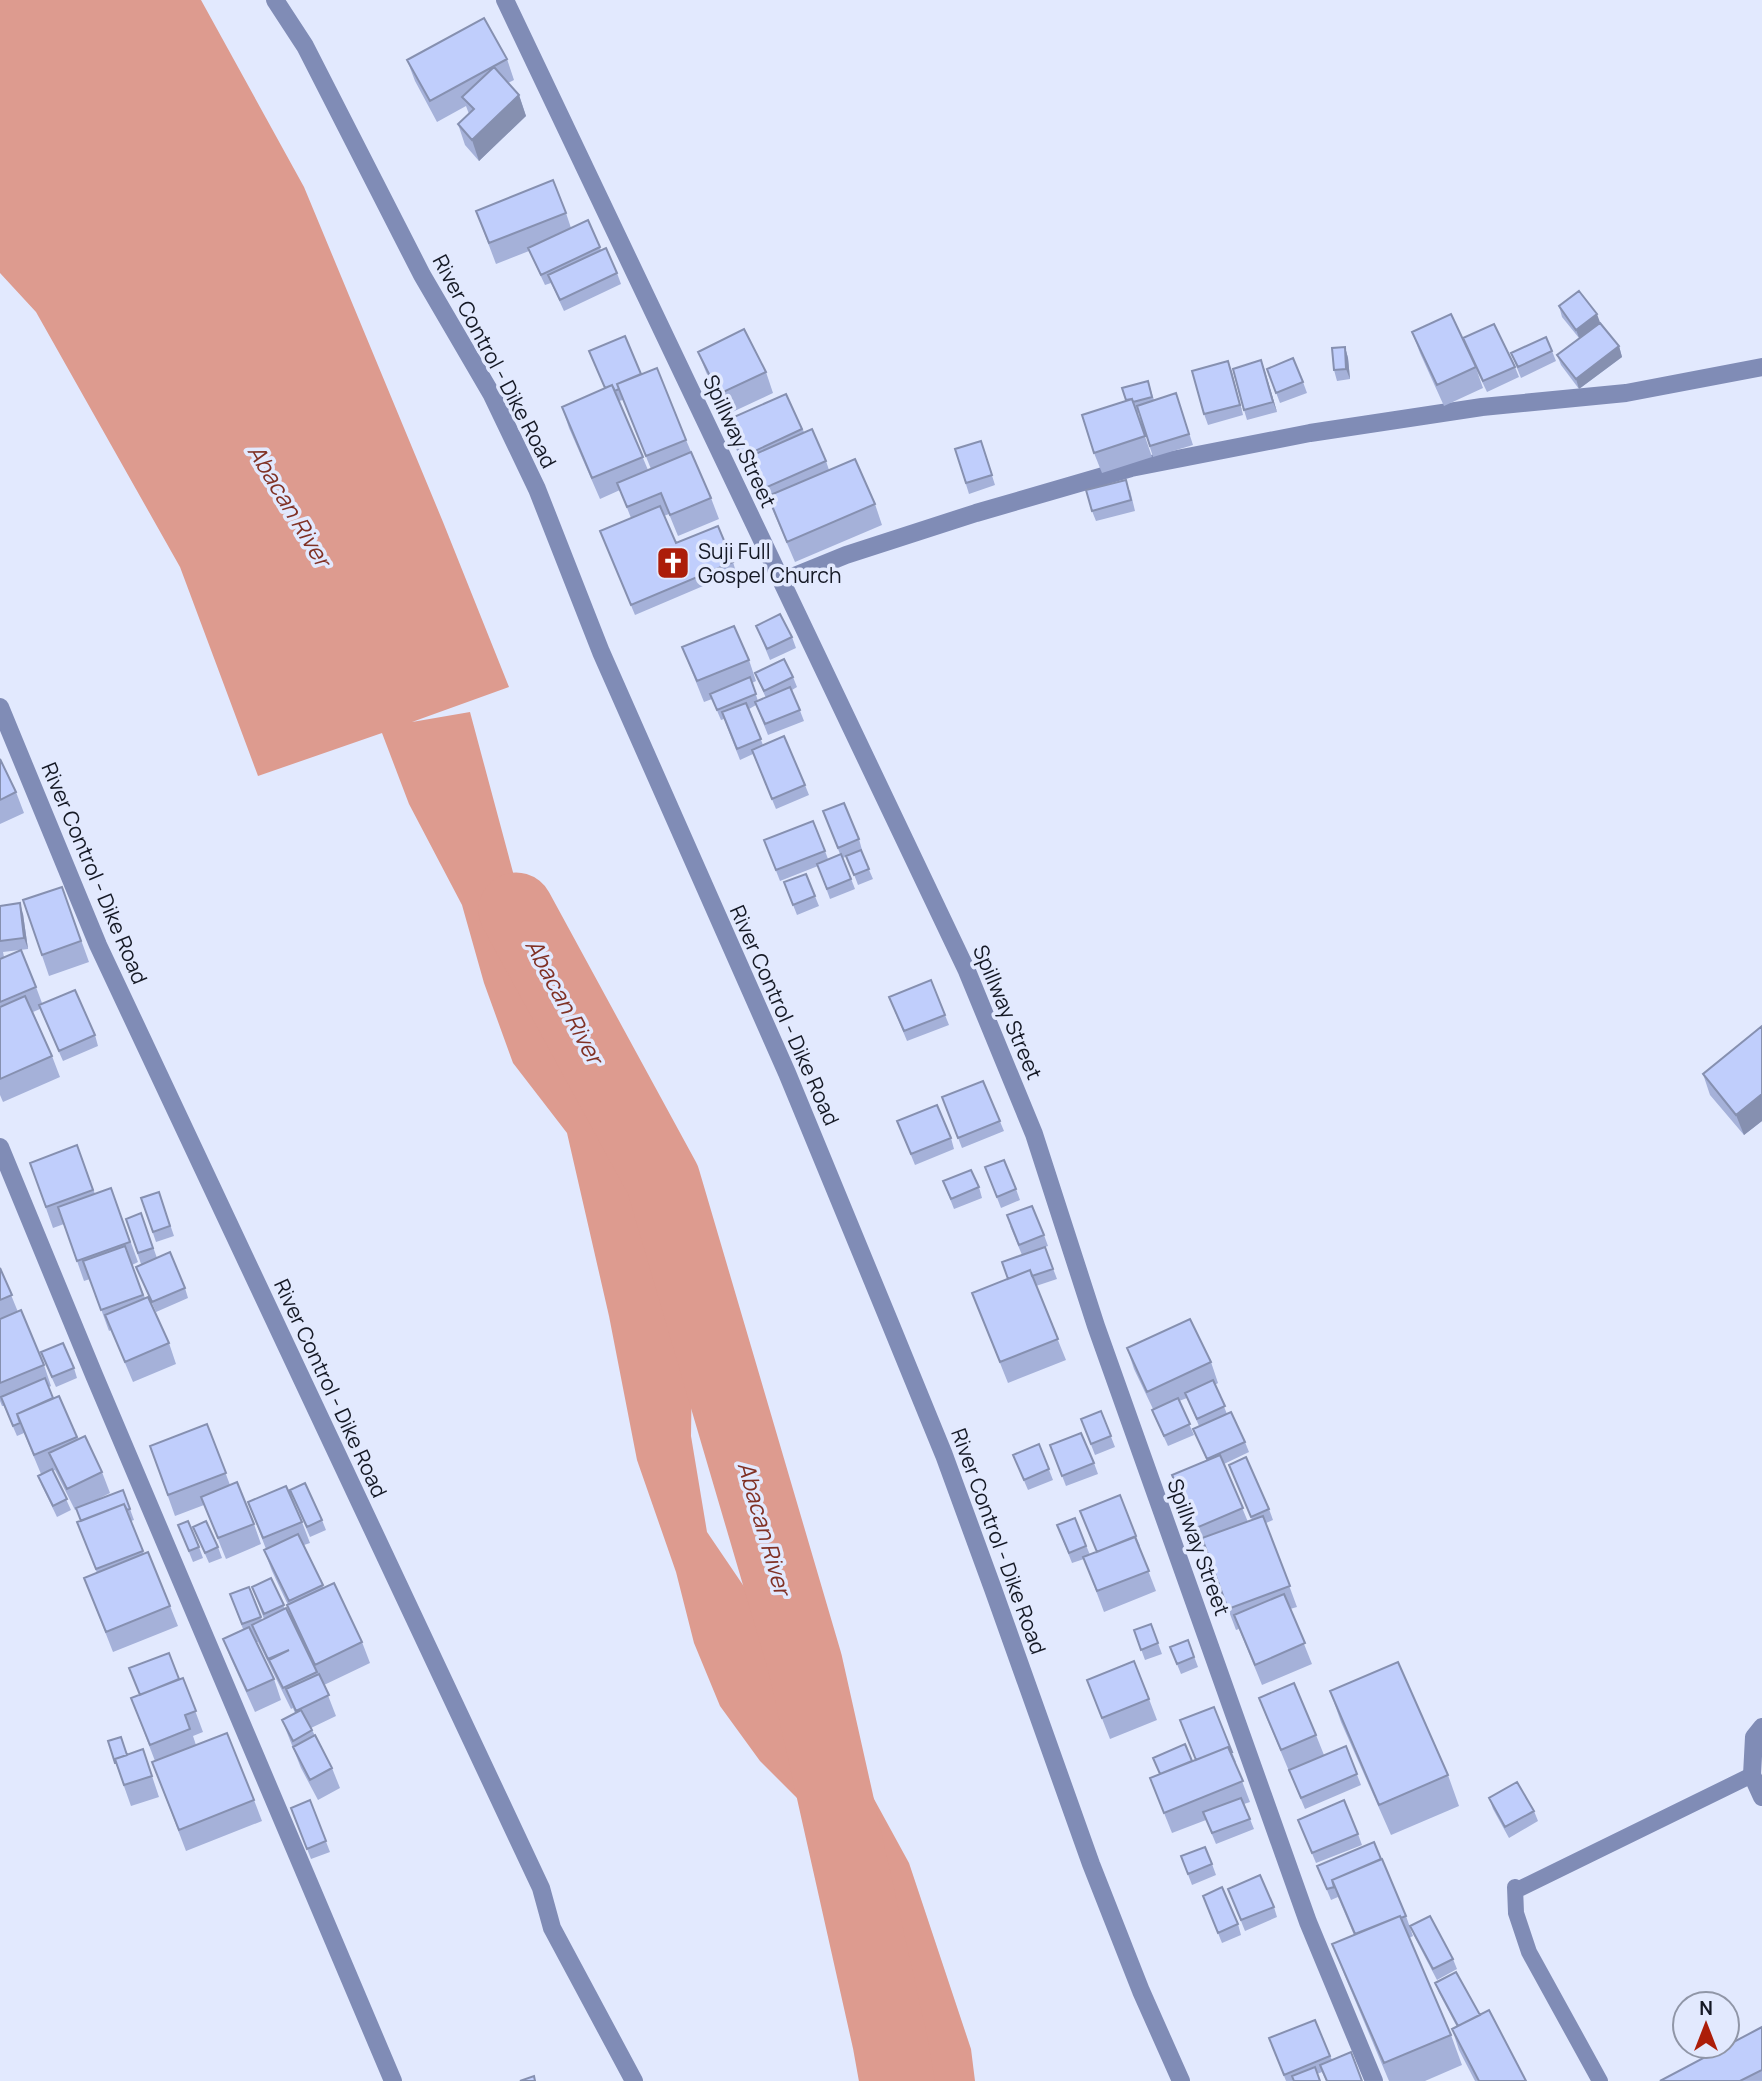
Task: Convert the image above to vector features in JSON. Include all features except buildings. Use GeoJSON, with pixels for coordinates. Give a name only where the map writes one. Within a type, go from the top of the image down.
{"type":"FeatureCollection","features":[{"type":"Feature","properties":{"kind":"street","name":"River Control - Dike Road"},"geometry":{"type":"LineString","coordinates":[[275,0],[305,46],[422,275],[492,395],[537,489],[607,664],[788,1073],[944,1455],[1091,1864],[1140,1991],[1181,2081]]}},
{"type":"Feature","properties":{"kind":"street","name":"Spillway Street"},"geometry":{"type":"LineString","coordinates":[[505,0],[967,971],[1034,1134],[1096,1326],[1308,1922],[1374,2081]]}},
{"type":"Feature","properties":{"kind":"street"},"geometry":{"type":"LineString","coordinates":[[782,581],[846,555],[976,513],[1131,468],[1310,433],[1482,407],[1626,393],[1762,367]]}},
{"type":"Feature","properties":{"kind":"street","name":"River Control - Dike Road"},"geometry":{"type":"LineString","coordinates":[[0,707],[104,957],[541,1888],[552,1928],[634,2081]]}},
{"type":"Feature","properties":{"kind":"street"},"geometry":{"type":"LineString","coordinates":[[0,1147],[393,2081]]}},
{"type":"Feature","properties":{"kind":"street"},"geometry":{"type":"LineString","coordinates":[[1762,1727],[1754,1737],[1752,1775],[1762,1797]]}},
{"type":"Feature","properties":{"kind":"lane"},"geometry":{"type":"LineString","coordinates":[[1600,2081],[1529,1952],[1516,1913],[1515,1887],[1517,1890],[1752,1775]]}},
{"type":"Feature","properties":{"kind":"water"},"geometry":{"type":"Polygon","coordinates":[[[0,0],[201,0],[304,187],[509,687],[412,722],[470,712],[514,876],[560,972],[576,1050],[629,1152],[650,1241],[668,1281],[692,1365],[691,1436],[707,1532],[815,1691],[909,1863],[971,2049],[975,2081],[896,2081],[894,1988],[885,1920],[844,1871],[815,1816],[760,1761],[720,1706],[694,1643],[676,1572],[637,1460],[609,1316],[567,1133],[513,1063],[484,983],[462,905],[409,804],[382,733],[258,776],[180,567],[36,312],[0,273],[0,0]]]}},
{"type":"Feature","properties":{"kind":"waterway","name":"Abacan River"},"geometry":{"type":"LineString","coordinates":[[516,910],[663,1180],[805,1663],[897,2081]]}},
{"type":"Feature","properties":{"kind":"place","name":"Suji Full Gospel Church"},"geometry":{"type":"Point","coordinates":[673,563]}}]}
